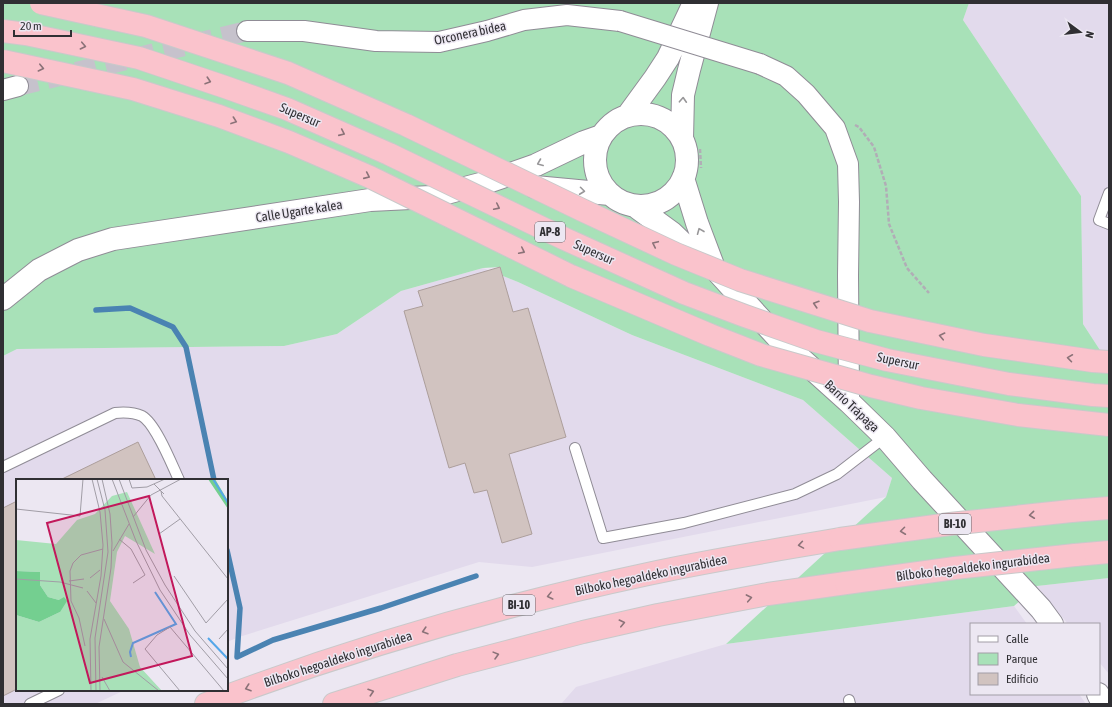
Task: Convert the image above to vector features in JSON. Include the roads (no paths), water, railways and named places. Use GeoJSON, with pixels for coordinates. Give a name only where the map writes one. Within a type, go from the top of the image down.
{"type":"FeatureCollection","features":[{"type":"Feature","properties":{"kind":"highway","name":"AP-8"},"geometry":{"type":"LineString","coordinates":[[41,3],[146,26],[288,73],[406,125],[676,254],[740,280],[870,321],[984,345],[1109,362]]}},
{"type":"Feature","properties":{"kind":"highway","name":"Supersur"},"geometry":{"type":"LineString","coordinates":[[3,31],[26,34],[139,58],[287,109],[389,154],[565,239],[684,293],[816,341],[887,360],[1009,384],[1109,396]]}},
{"type":"Feature","properties":{"kind":"highway","name":"AP-8"},"geometry":{"type":"LineString","coordinates":[[3,61],[133,89],[219,116],[289,142],[370,177],[571,276],[710,336],[761,355],[871,386],[921,398],[1018,415],[1109,425]]}},
{"type":"Feature","properties":{"kind":"highway","name":"Bilboko hegoaldeko ingurabidea"},"geometry":{"type":"LineString","coordinates":[[206,704],[258,685],[445,624],[538,600],[650,574],[753,553],[840,539],[950,524],[1109,508]]}},
{"type":"Feature","properties":{"kind":"highway","name":"Bilboko hegoaldeko ingurabidea"},"geometry":{"type":"LineString","coordinates":[[334,704],[457,665],[583,632],[658,615],[768,594],[846,583],[955,568],[1109,552]]}},
{"type":"Feature","properties":{"kind":"street"},"geometry":{"type":"LineString","coordinates":[[628,115],[656,78],[668,58],[694,3]]}},
{"type":"Feature","properties":{"kind":"street"},"geometry":{"type":"LineString","coordinates":[[707,3],[683,95],[691,142],[686,152],[687,165],[692,174],[697,223],[714,268]]}},
{"type":"Feature","properties":{"kind":"street","name":"Orconera bidea"},"geometry":{"type":"LineString","coordinates":[[247,31],[304,31],[376,41],[440,42],[524,20],[568,15],[620,21],[760,64],[786,76],[806,94],[834,128],[848,164],[849,402]]}},
{"type":"Feature","properties":{"kind":"street"},"geometry":{"type":"LineString","coordinates":[[691,142],[673,126],[659,117],[644,114],[628,115],[617,120],[608,127],[601,136],[595,151],[595,167],[600,182],[610,194],[622,202],[635,206],[650,205],[664,200],[692,174]]}},
{"type":"Feature","properties":{"kind":"street","name":"Calle Ugarte kalea"},"geometry":{"type":"LineString","coordinates":[[3,299],[39,270],[78,250],[113,239],[370,200],[432,197],[488,182],[536,165],[584,142],[601,136]]}},
{"type":"Feature","properties":{"kind":"street"},"geometry":{"type":"LineString","coordinates":[[488,182],[610,194]]}},
{"type":"Feature","properties":{"kind":"street","name":"Barrio Trápaga"},"geometry":{"type":"LineString","coordinates":[[635,206],[672,233],[696,256],[714,268],[779,338],[885,437],[1051,623]]}},
{"type":"Feature","properties":{"kind":"street"},"geometry":{"type":"LineString","coordinates":[[1098,695],[1103,704]]}},
{"type":"Feature","properties":{"kind":"lane"},"geometry":{"type":"LineString","coordinates":[[1109,193],[1099,220],[1109,224]]}},
{"type":"Feature","properties":{"kind":"lane"},"geometry":{"type":"LineString","coordinates":[[3,467],[115,413],[130,412],[143,417],[153,426],[179,479]]}},
{"type":"Feature","properties":{"kind":"lane"},"geometry":{"type":"LineString","coordinates":[[575,448],[603,538],[684,523],[795,494],[837,474],[885,437]]}},
{"type":"Feature","properties":{"kind":"lane"},"geometry":{"type":"LineString","coordinates":[[30,704],[57,691]]}},
{"type":"Feature","properties":{"kind":"waterway"},"geometry":{"type":"LineString","coordinates":[[96,310],[130,308],[173,327],[186,347],[214,479]]}},
{"type":"Feature","properties":{"kind":"waterway"},"geometry":{"type":"LineString","coordinates":[[228,554],[240,608],[237,657],[273,640],[381,608],[476,576]]}},
{"type":"Feature","properties":{"kind":"tunnel"},"geometry":{"type":"LineString","coordinates":[[18,86],[247,31]]}}]}
